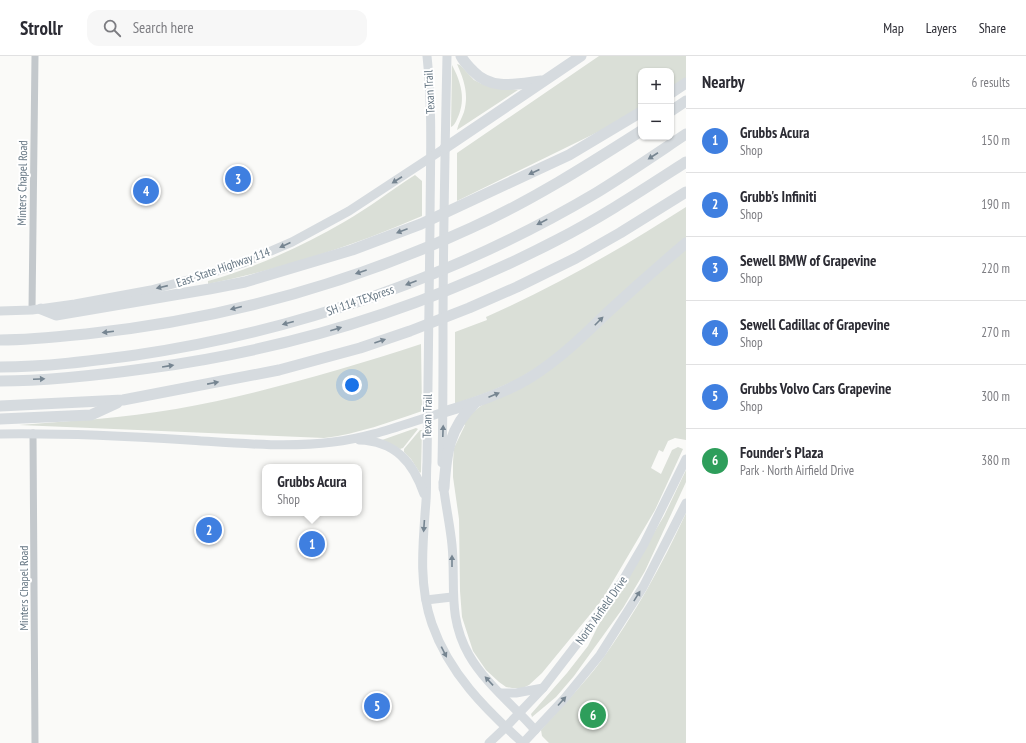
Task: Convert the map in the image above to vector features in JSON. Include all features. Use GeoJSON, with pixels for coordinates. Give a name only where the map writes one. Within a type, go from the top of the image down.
{"type":"FeatureCollection","features":[{"type":"Feature","properties":{"kind":"highway"},"geometry":{"type":"LineString","coordinates":[[461,56],[477,76],[489,83],[509,86],[546,80]]}},
{"type":"Feature","properties":{"kind":"highway"},"geometry":{"type":"LineString","coordinates":[[445,148],[581,56]]}},
{"type":"Feature","properties":{"kind":"highway"},"geometry":{"type":"LineString","coordinates":[[674,91],[686,83]]}},
{"type":"Feature","properties":{"kind":"highway"},"geometry":{"type":"LineString","coordinates":[[674,109],[686,101]]}},
{"type":"Feature","properties":{"kind":"highway"},"geometry":{"type":"LineString","coordinates":[[36,309],[56,314],[209,289],[272,274],[352,250],[421,224],[569,156],[638,114]]}},
{"type":"Feature","properties":{"kind":"highway"},"geometry":{"type":"LineString","coordinates":[[0,340],[108,332],[161,324],[212,314],[314,288],[411,254],[472,228],[556,184],[589,165],[638,133]]}},
{"type":"Feature","properties":{"kind":"highway","name":"SH 114 TEXpress"},"geometry":{"type":"LineString","coordinates":[[0,367],[60,364],[169,350],[263,330],[362,300],[411,283],[459,263],[552,217],[596,193],[686,134]]}},
{"type":"Feature","properties":{"kind":"highway","name":"SH 114 TEXpress"},"geometry":{"type":"LineString","coordinates":[[0,381],[65,378],[116,373],[217,358],[277,345],[368,319],[465,283],[558,239],[648,187],[686,162]]}},
{"type":"Feature","properties":{"kind":"highway"},"geometry":{"type":"LineString","coordinates":[[0,406],[123,400],[279,370],[360,348],[410,331],[503,293],[576,258],[620,233],[686,192]]}},
{"type":"Feature","properties":{"kind":"highway"},"geometry":{"type":"LineString","coordinates":[[444,412],[476,402],[512,387],[546,367],[582,338],[686,242]]}},
{"type":"Feature","properties":{"kind":"highway"},"geometry":{"type":"LineString","coordinates":[[0,419],[91,415],[123,400]]}},
{"type":"Feature","properties":{"kind":"highway"},"geometry":{"type":"LineString","coordinates":[[444,488],[446,455],[455,429],[466,412],[476,402]]}},
{"type":"Feature","properties":{"kind":"main road","name":"Texan Trail"},"geometry":{"type":"LineString","coordinates":[[427,56],[430,85],[428,417],[426,500],[422,557],[426,600],[431,622],[440,645],[451,665],[470,690],[523,743]]}},
{"type":"Feature","properties":{"kind":"main road","name":"Texan Trail"},"geometry":{"type":"LineString","coordinates":[[447,56],[444,205],[444,412],[442,464],[452,547],[452,596],[454,613],[459,635],[469,655],[482,673],[520,712],[535,730]]}},
{"type":"Feature","properties":{"kind":"main road","name":"East State Highway 114"},"geometry":{"type":"LineString","coordinates":[[0,311],[36,309],[74,304],[163,287],[243,263],[292,242],[323,226],[349,211],[445,148]]}},
{"type":"Feature","properties":{"kind":"main road"},"geometry":{"type":"LineString","coordinates":[[350,440],[444,412]]}},
{"type":"Feature","properties":{"kind":"main road"},"geometry":{"type":"LineString","coordinates":[[0,434],[33,433],[248,444],[312,444],[350,440],[369,440],[387,445],[401,454],[412,468],[420,483],[426,500]]}},
{"type":"Feature","properties":{"kind":"main road","name":"North Airfield Drive"},"geometry":{"type":"LineString","coordinates":[[489,743],[543,688],[593,623],[623,580],[644,544],[686,459]]}},
{"type":"Feature","properties":{"kind":"main road","name":"North Airfield Drive"},"geometry":{"type":"LineString","coordinates":[[523,743],[564,699],[600,656],[643,587],[686,503]]}},
{"type":"Feature","properties":{"kind":"main road"},"geometry":{"type":"LineString","coordinates":[[426,600],[452,596]]}},
{"type":"Feature","properties":{"kind":"main road"},"geometry":{"type":"LineString","coordinates":[[500,693],[516,693],[543,688]]}},
{"type":"Feature","properties":{"kind":"street","name":"Minters Chapel Road"},"geometry":{"type":"LineString","coordinates":[[35,56],[36,309]]}},
{"type":"Feature","properties":{"kind":"street","name":"Minters Chapel Road"},"geometry":{"type":"LineString","coordinates":[[33,433],[35,743]]}},
{"type":"Feature","properties":{"kind":"shaded area"},"geometry":{"type":"Polygon","coordinates":[[[599,56],[686,56],[686,79],[674,87],[674,68],[638,68],[638,109],[604,129],[457,201],[457,153],[599,56]]]}},
{"type":"Feature","properties":{"kind":"shaded area"},"geometry":{"type":"Polygon","coordinates":[[[457,64],[460,65],[474,80],[482,84],[518,90],[457,130],[464,112],[466,93],[464,81],[457,64]]]}},
{"type":"Feature","properties":{"kind":"shaded area"},"geometry":{"type":"Polygon","coordinates":[[[452,65],[460,84],[462,104],[458,117],[451,127],[452,65]]]}},
{"type":"Feature","properties":{"kind":"shaded area"},"geometry":{"type":"Polygon","coordinates":[[[415,175],[422,181],[422,216],[317,256],[208,284],[208,281],[261,263],[311,240],[353,217],[415,175]]]}},
{"type":"Feature","properties":{"kind":"shaded area"},"geometry":{"type":"Polygon","coordinates":[[[686,207],[686,238],[571,342],[538,367],[516,380],[455,404],[455,332],[487,320],[486,317],[538,292],[613,252],[686,207]]]}},
{"type":"Feature","properties":{"kind":"shaded area"},"geometry":{"type":"Polygon","coordinates":[[[686,248],[686,440],[675,438],[668,441],[663,452],[659,450],[651,468],[661,474],[672,450],[678,447],[683,449],[655,510],[602,600],[542,673],[529,685],[523,688],[506,687],[486,670],[473,651],[462,617],[460,591],[459,519],[453,477],[453,462],[454,448],[465,425],[463,424],[478,408],[508,392],[686,248]]]}},
{"type":"Feature","properties":{"kind":"shaded area"},"geometry":{"type":"Polygon","coordinates":[[[421,344],[422,411],[349,434],[324,438],[19,425],[137,415],[207,403],[300,381],[421,344]]]}},
{"type":"Feature","properties":{"kind":"shaded area"},"geometry":{"type":"Polygon","coordinates":[[[416,428],[418,429],[403,448],[400,449],[382,440],[416,428]]]}},
{"type":"Feature","properties":{"kind":"shaded area"},"geometry":{"type":"Polygon","coordinates":[[[420,430],[422,430],[420,473],[411,459],[404,452],[404,449],[420,430]]]}},
{"type":"Feature","properties":{"kind":"shaded area"},"geometry":{"type":"Polygon","coordinates":[[[686,470],[686,482],[645,571],[623,608],[574,676],[556,697],[532,717],[531,714],[567,673],[588,646],[598,626],[664,516],[686,470]]]}},
{"type":"Feature","properties":{"kind":"shaded area"},"geometry":{"type":"Polygon","coordinates":[[[686,513],[686,743],[549,743],[542,736],[541,730],[587,679],[601,661],[647,589],[686,513]]]}},
{"type":"Feature","properties":{"kind":"place","name":"Sewell BMW of Grapevine"},"geometry":{"type":"Point","coordinates":[238,179]}},
{"type":"Feature","properties":{"kind":"place","name":"Sewell Cadillac of Grapevine"},"geometry":{"type":"Point","coordinates":[146,191]}},
{"type":"Feature","properties":{"kind":"place","name":"Grubb's Infiniti"},"geometry":{"type":"Point","coordinates":[209,530]}},
{"type":"Feature","properties":{"kind":"place","name":"Grubbs Acura"},"geometry":{"type":"Point","coordinates":[312,544]}},
{"type":"Feature","properties":{"kind":"place","name":"Grubbs Volvo Cars Grapevine"},"geometry":{"type":"Point","coordinates":[377,706]}},
{"type":"Feature","properties":{"kind":"place","name":"Founder's Plaza"},"geometry":{"type":"Point","coordinates":[593,715]}}]}
